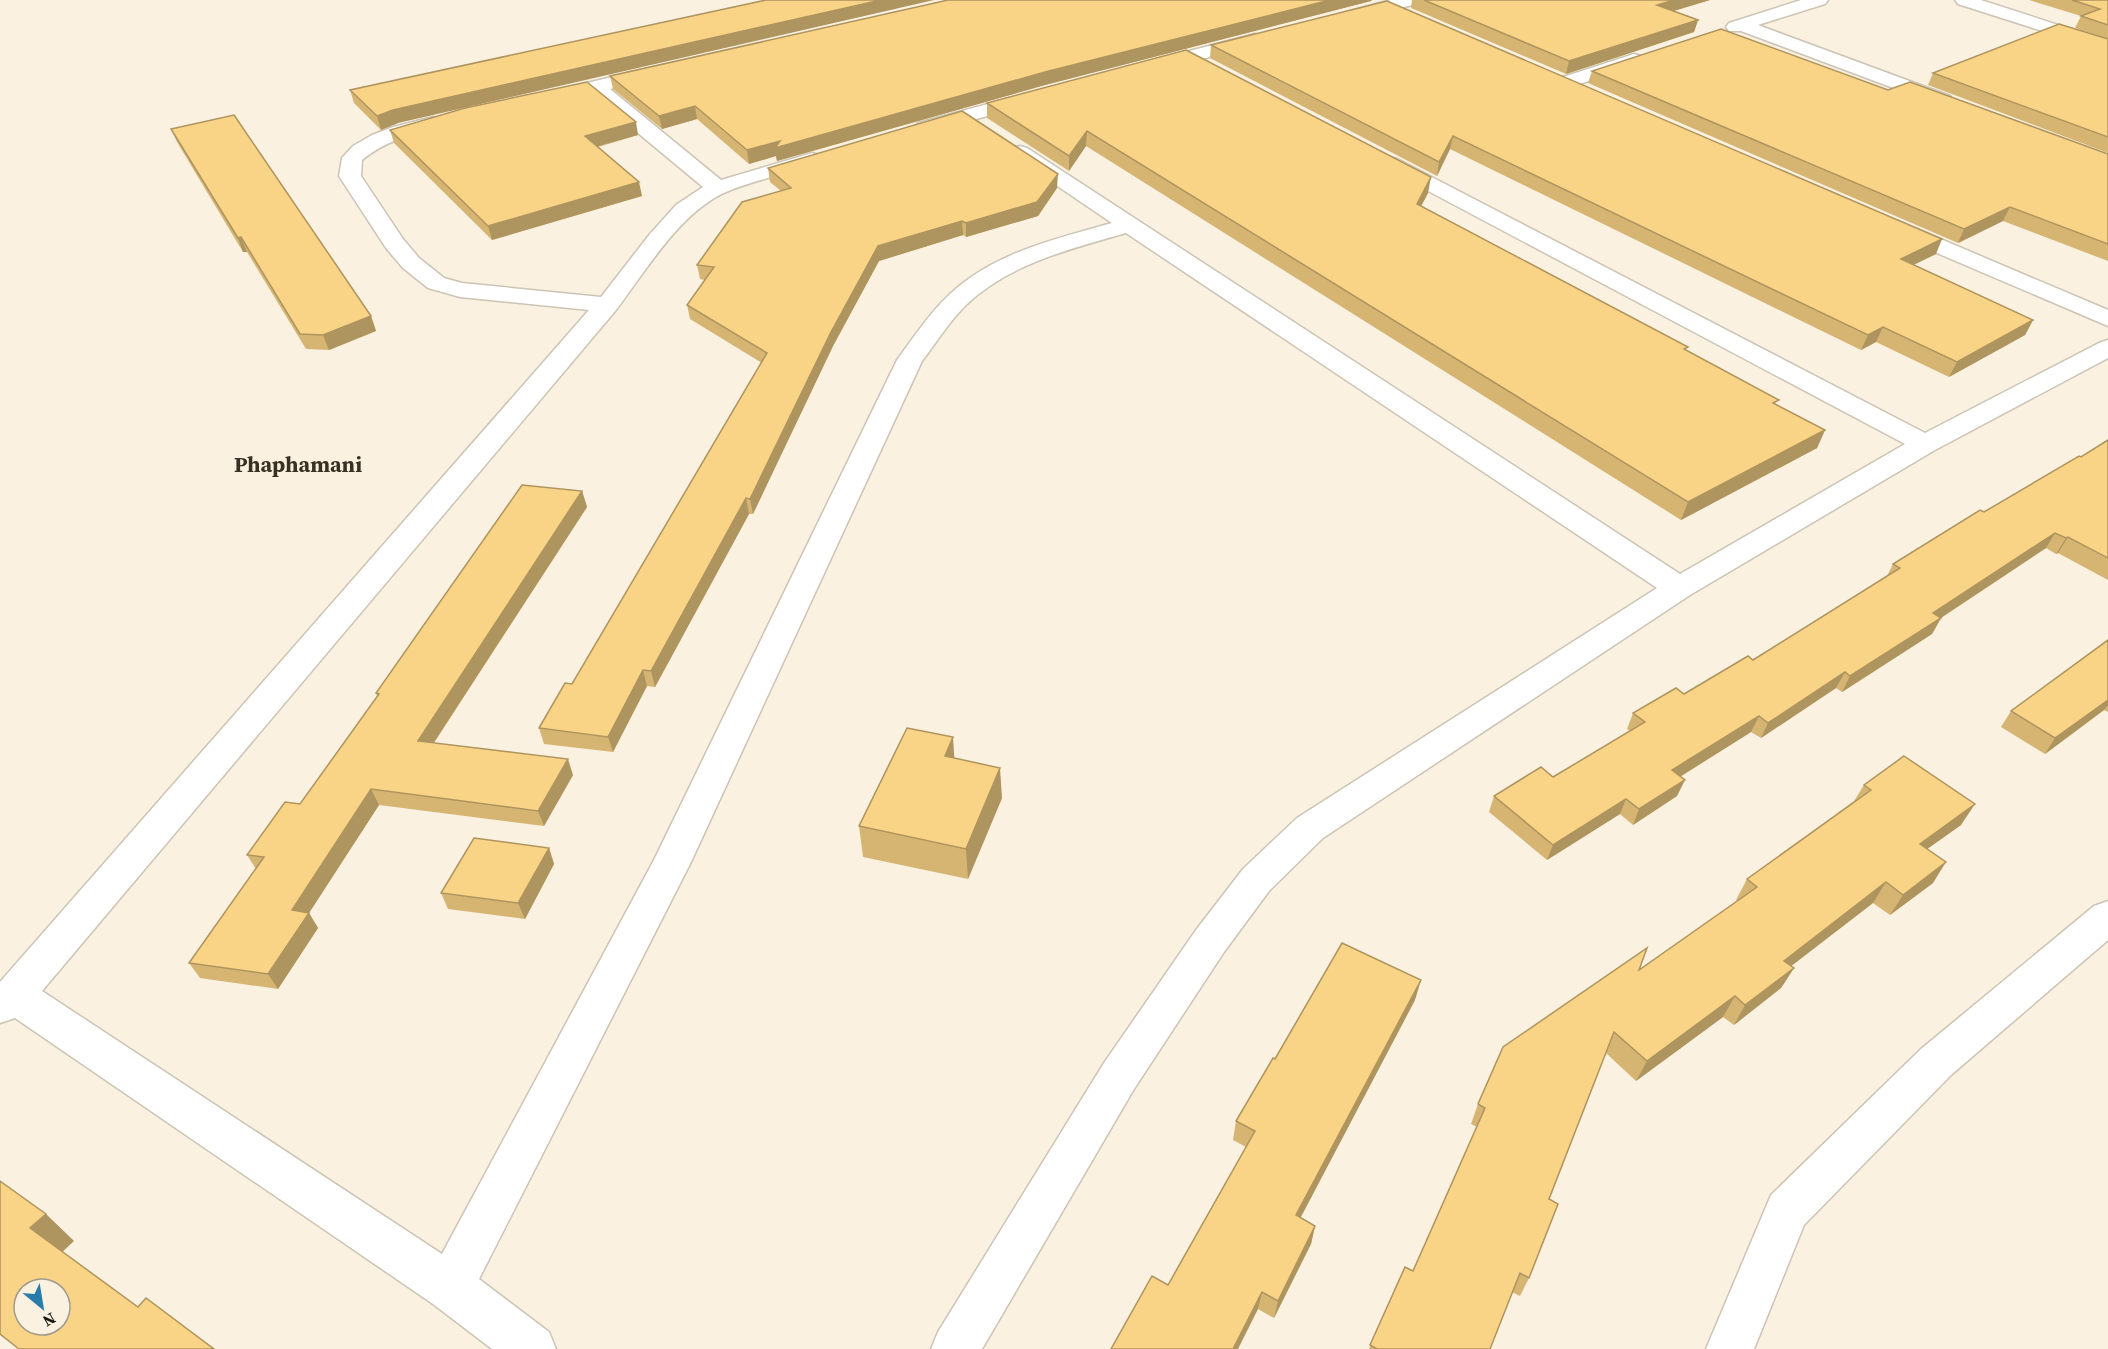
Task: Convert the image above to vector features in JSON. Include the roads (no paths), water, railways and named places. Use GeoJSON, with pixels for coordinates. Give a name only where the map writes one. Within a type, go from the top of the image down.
{"type":"FeatureCollection","features":[{"type":"Feature","properties":{"kind":"street"},"geometry":{"type":"LineString","coordinates":[[1719,32],[1819,0]]}},
{"type":"Feature","properties":{"kind":"street"},"geometry":{"type":"LineString","coordinates":[[1964,0],[2108,47]]}},
{"type":"Feature","properties":{"kind":"street"},"geometry":{"type":"LineString","coordinates":[[1332,20],[1398,6]]}},
{"type":"Feature","properties":{"kind":"street"},"geometry":{"type":"LineString","coordinates":[[1741,25],[1964,108]]}},
{"type":"Feature","properties":{"kind":"street"},"geometry":{"type":"LineString","coordinates":[[1133,72],[1280,32]]}},
{"type":"Feature","properties":{"kind":"street"},"geometry":{"type":"LineString","coordinates":[[1564,83],[1653,54]]}},
{"type":"Feature","properties":{"kind":"street"},"geometry":{"type":"LineString","coordinates":[[1189,57],[1220,74]]}},
{"type":"Feature","properties":{"kind":"street"},"geometry":{"type":"LineString","coordinates":[[528,102],[676,68]]}},
{"type":"Feature","properties":{"kind":"street"},"geometry":{"type":"LineString","coordinates":[[1544,74],[1597,97]]}},
{"type":"Feature","properties":{"kind":"street"},"geometry":{"type":"LineString","coordinates":[[595,87],[717,188]]}},
{"type":"Feature","properties":{"kind":"street"},"geometry":{"type":"LineString","coordinates":[[900,134],[1055,92]]}},
{"type":"Feature","properties":{"kind":"street"},"geometry":{"type":"LineString","coordinates":[[966,115],[1128,225],[1679,588]]}},
{"type":"Feature","properties":{"kind":"street"},"geometry":{"type":"LineString","coordinates":[[450,119],[405,129],[364,146],[352,158],[350,176],[394,243],[411,263],[436,283],[460,290],[607,305]]}},
{"type":"Feature","properties":{"kind":"street"},"geometry":{"type":"LineString","coordinates":[[1367,151],[1925,444]]}},
{"type":"Feature","properties":{"kind":"street"},"geometry":{"type":"LineString","coordinates":[[532,1349],[450,1287],[7,1001],[607,305],[658,238],[684,210],[717,188],[835,153]]}},
{"type":"Feature","properties":{"kind":"street"},"geometry":{"type":"LineString","coordinates":[[1880,220],[2108,319]]}},
{"type":"Feature","properties":{"kind":"street"},"geometry":{"type":"LineString","coordinates":[[450,1287],[672,862],[910,360],[963,295],[1002,268],[1059,246],[1128,225]]}},
{"type":"Feature","properties":{"kind":"street"},"geometry":{"type":"LineString","coordinates":[[955,1349],[1119,1077],[1210,941],[1256,880],[1310,828],[1679,588],[1925,444],[2108,348]]}},
{"type":"Feature","properties":{"kind":"street"},"geometry":{"type":"LineString","coordinates":[[1730,1349],[1787,1210],[1936,1062],[2108,917]]}},
{"type":"Feature","properties":{"kind":"district","name":"Phaphamani"},"geometry":{"type":"Point","coordinates":[298,464]}}]}
